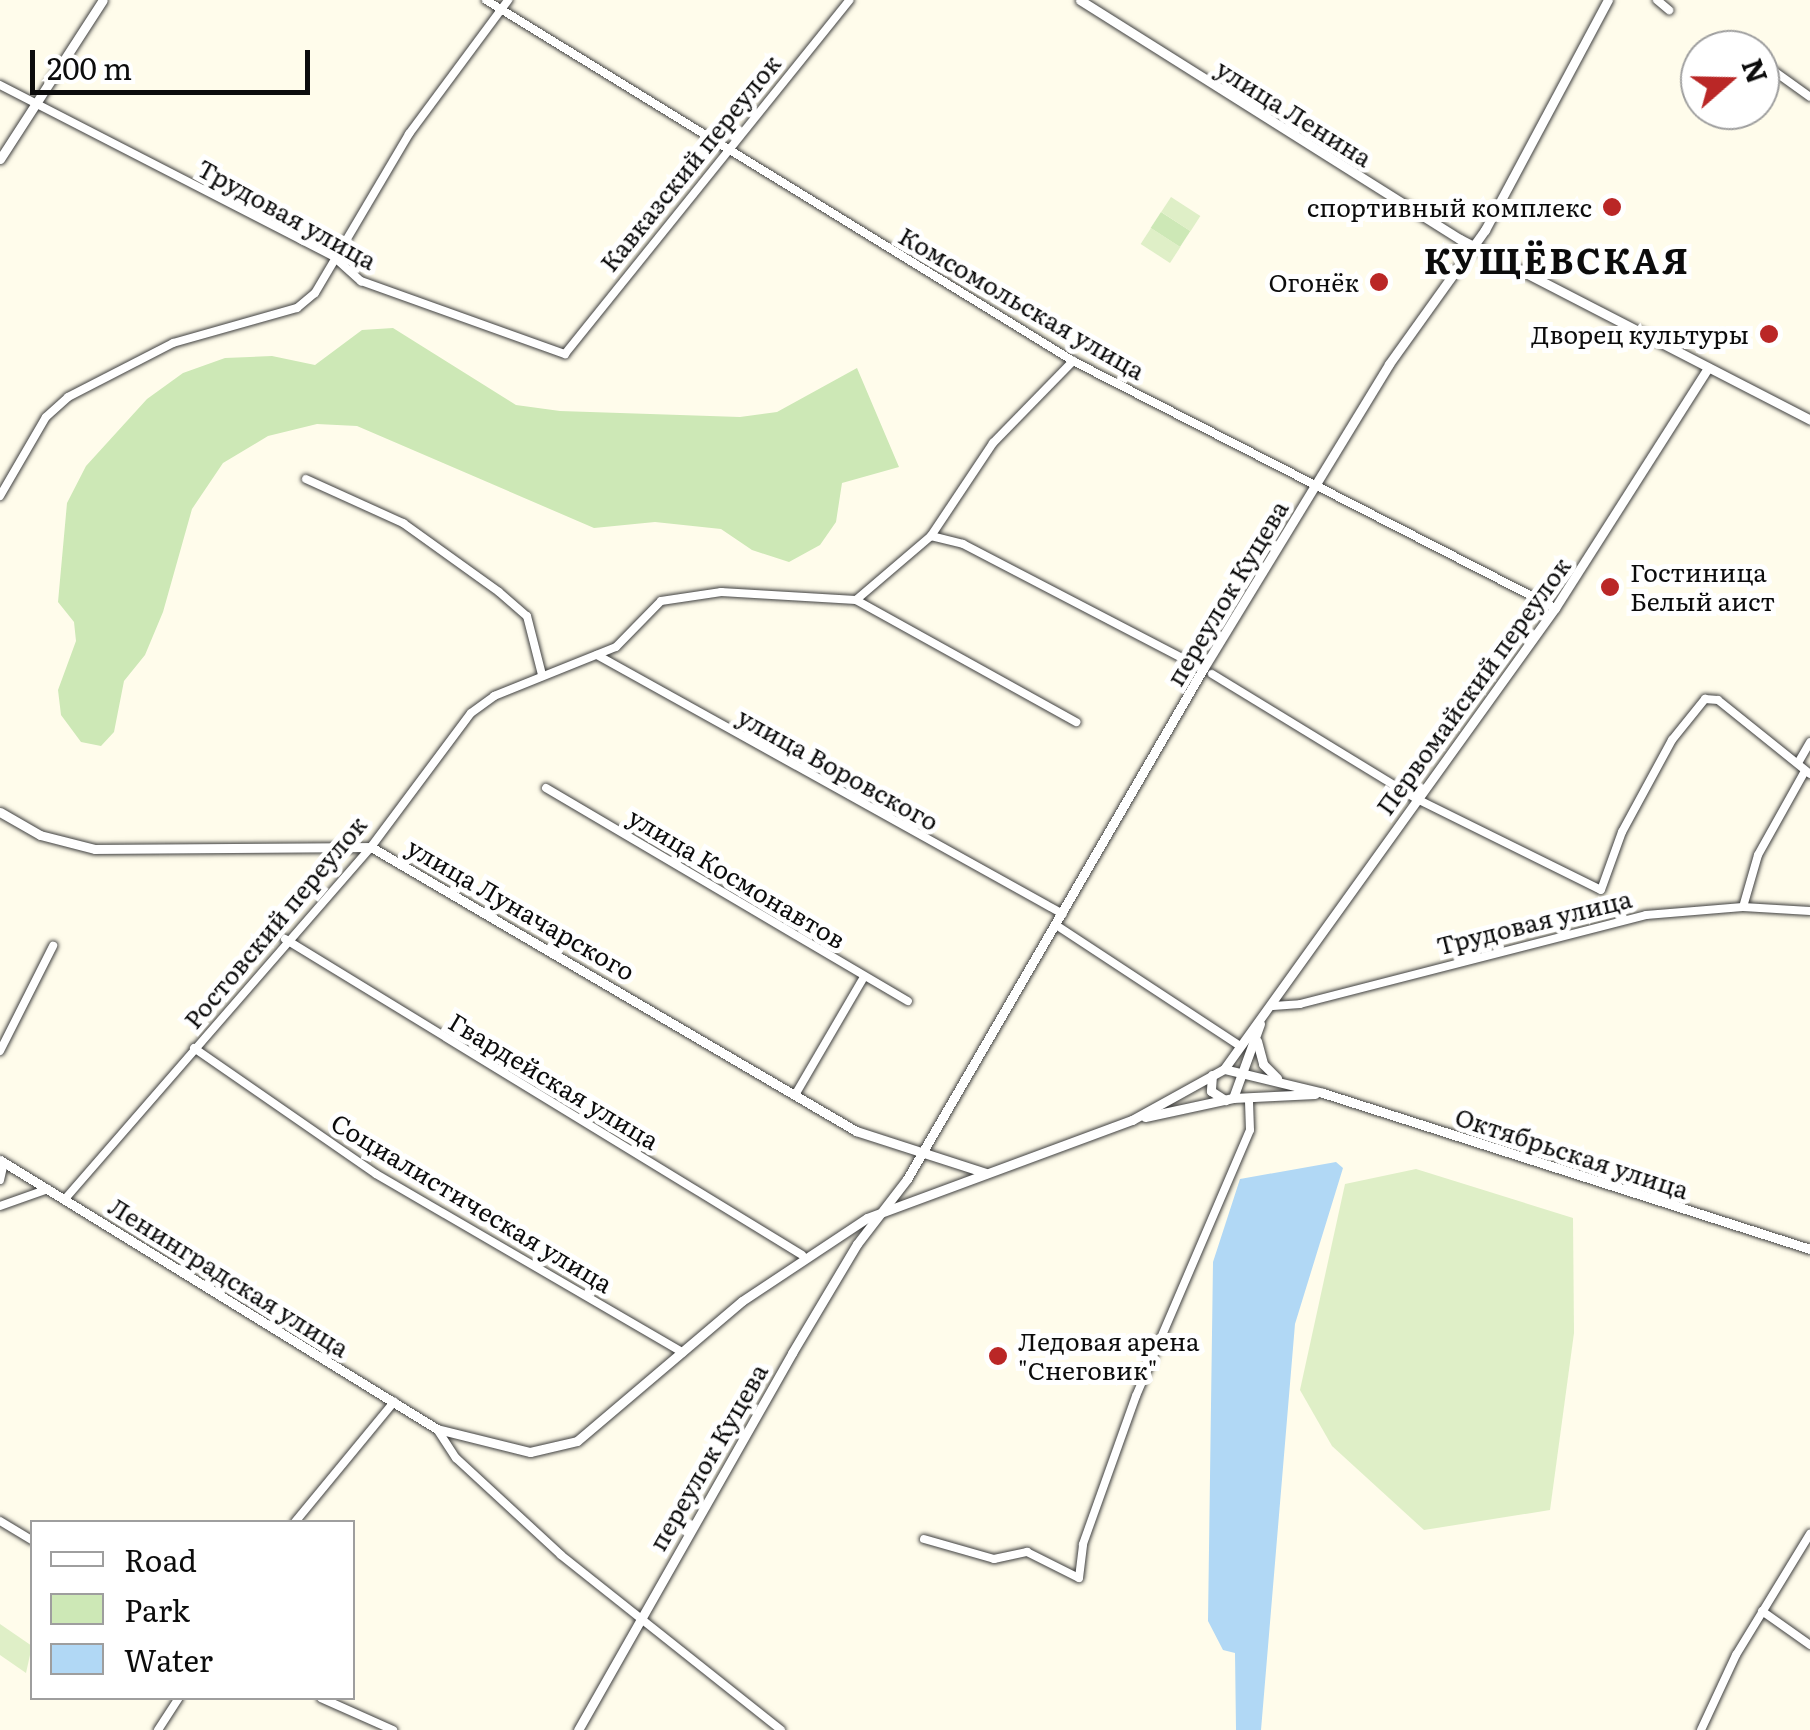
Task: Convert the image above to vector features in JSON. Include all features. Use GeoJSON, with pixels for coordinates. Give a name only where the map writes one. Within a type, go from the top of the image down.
{"type":"FeatureCollection","features":[{"type":"Feature","properties":{"kind":"street"},"geometry":{"type":"LineString","coordinates":[[0,158],[103,0]]}},
{"type":"Feature","properties":{"kind":"street","name":"Комсомольская улица"},"geometry":{"type":"LineString","coordinates":[[486,0],[726,151],[1073,360],[1315,488],[1555,608]]}},
{"type":"Feature","properties":{"kind":"street"},"geometry":{"type":"LineString","coordinates":[[0,496],[46,417],[68,398],[173,343],[298,308],[314,293],[410,134],[508,0]]}},
{"type":"Feature","properties":{"kind":"street","name":"Кавказский переулок"},"geometry":{"type":"LineString","coordinates":[[565,354],[850,0]]}},
{"type":"Feature","properties":{"kind":"street","name":"улица Ленина"},"geometry":{"type":"LineString","coordinates":[[1080,0],[1475,246],[1810,420]]}},
{"type":"Feature","properties":{"kind":"street","name":"переулок Куцева"},"geometry":{"type":"LineString","coordinates":[[578,1730],[637,1618],[840,1272],[920,1154],[1389,364],[1475,246],[1608,0]]}},
{"type":"Feature","properties":{"kind":"street"},"geometry":{"type":"LineString","coordinates":[[1656,0],[1669,10]]}},
{"type":"Feature","properties":{"kind":"street"},"geometry":{"type":"LineString","coordinates":[[1780,75],[1810,97]]}},
{"type":"Feature","properties":{"kind":"street","name":"Трудовая улица"},"geometry":{"type":"LineString","coordinates":[[0,85],[333,256],[362,281],[565,354]]}},
{"type":"Feature","properties":{"kind":"street"},"geometry":{"type":"LineString","coordinates":[[856,600],[931,536],[993,443],[1073,360]]}},
{"type":"Feature","properties":{"kind":"street","name":"Первомайский переулок"},"geometry":{"type":"LineString","coordinates":[[884,1210],[1132,1120],[1224,1071],[1555,608],[1708,368]]}},
{"type":"Feature","properties":{"kind":"street"},"geometry":{"type":"LineString","coordinates":[[306,479],[403,522],[499,592],[527,616],[542,675]]}},
{"type":"Feature","properties":{"kind":"street","name":"Трудовая улица"},"geometry":{"type":"LineString","coordinates":[[931,536],[962,544],[1208,672],[1417,799],[1601,890],[1622,832],[1672,740],[1705,699],[1718,700],[1798,763]]}},
{"type":"Feature","properties":{"kind":"street","name":"Ростовский переулок"},"geometry":{"type":"LineString","coordinates":[[66,1199],[285,939],[371,848],[471,713],[542,675],[616,647],[661,601],[721,592],[856,600],[1076,722]]}},
{"type":"Feature","properties":{"kind":"street","name":"улица Воровского"},"geometry":{"type":"LineString","coordinates":[[597,655],[1063,914]]}},
{"type":"Feature","properties":{"kind":"street"},"geometry":{"type":"LineString","coordinates":[[1743,907],[1758,855],[1808,773],[1798,763],[1810,742]]}},
{"type":"Feature","properties":{"kind":"street","name":"улица Космонавтов"},"geometry":{"type":"LineString","coordinates":[[546,788],[908,1001]]}},
{"type":"Feature","properties":{"kind":"street","name":"улица Луначарского"},"geometry":{"type":"LineString","coordinates":[[0,812],[40,835],[95,849],[371,848],[856,1131],[988,1174]]}},
{"type":"Feature","properties":{"kind":"street","name":"Трудовая улица"},"geometry":{"type":"LineString","coordinates":[[1273,1006],[1300,1004],[1646,914],[1743,907],[1807,911]]}},
{"type":"Feature","properties":{"kind":"street"},"geometry":{"type":"LineString","coordinates":[[1807,911],[1810,922]]}},
{"type":"Feature","properties":{"kind":"street"},"geometry":{"type":"LineString","coordinates":[[1056,925],[1240,1046]]}},
{"type":"Feature","properties":{"kind":"street","name":"Гвардейская улица"},"geometry":{"type":"LineString","coordinates":[[285,939],[802,1255]]}},
{"type":"Feature","properties":{"kind":"street"},"geometry":{"type":"LineString","coordinates":[[0,1051],[53,946]]}},
{"type":"Feature","properties":{"kind":"street"},"geometry":{"type":"LineString","coordinates":[[795,1095],[864,977]]}},
{"type":"Feature","properties":{"kind":"street","name":"Первомайский переулок"},"geometry":{"type":"LineString","coordinates":[[1132,1120],[1230,1099],[1240,1087],[1261,1022]]}},
{"type":"Feature","properties":{"kind":"street"},"geometry":{"type":"LineString","coordinates":[[1257,1039],[1263,1064],[1279,1080]]}},
{"type":"Feature","properties":{"kind":"street","name":"Социалистическая улица"},"geometry":{"type":"LineString","coordinates":[[194,1048],[376,1174],[683,1353]]}},
{"type":"Feature","properties":{"kind":"street"},"geometry":{"type":"LineString","coordinates":[[1230,1099],[1211,1091],[1224,1071],[1240,1087]]}},
{"type":"Feature","properties":{"kind":"street","name":"Октябрьская улица"},"geometry":{"type":"LineString","coordinates":[[1224,1071],[1279,1080],[1810,1248]]}},
{"type":"Feature","properties":{"kind":"street","name":"Октябрьская улица"},"geometry":{"type":"LineString","coordinates":[[1230,1099],[1250,1101],[1323,1094]]}},
{"type":"Feature","properties":{"kind":"street"},"geometry":{"type":"LineString","coordinates":[[924,1540],[994,1559],[1028,1552],[1079,1578],[1083,1544],[1136,1396],[1250,1130],[1250,1101]]}},
{"type":"Feature","properties":{"kind":"street"},"geometry":{"type":"LineString","coordinates":[[0,1180],[2,1161]]}},
{"type":"Feature","properties":{"kind":"street","name":"Ленинградская улица"},"geometry":{"type":"LineString","coordinates":[[2,1161],[437,1429],[489,1491],[637,1618],[781,1730]]}},
{"type":"Feature","properties":{"kind":"street"},"geometry":{"type":"LineString","coordinates":[[0,1206],[48,1189]]}},
{"type":"Feature","properties":{"kind":"street","name":"переулок Куцева"},"geometry":{"type":"LineString","coordinates":[[530,1452],[578,1441],[802,1255],[884,1210]]}},
{"type":"Feature","properties":{"kind":"street"},"geometry":{"type":"LineString","coordinates":[[297,1520],[394,1402]]}},
{"type":"Feature","properties":{"kind":"street","name":"Ленинградская улица"},"geometry":{"type":"LineString","coordinates":[[437,1429],[530,1452]]}},
{"type":"Feature","properties":{"kind":"street"},"geometry":{"type":"LineString","coordinates":[[0,1521],[30,1539]]}},
{"type":"Feature","properties":{"kind":"street"},"geometry":{"type":"LineString","coordinates":[[1701,1730],[1762,1611],[1810,1534]]}},
{"type":"Feature","properties":{"kind":"street"},"geometry":{"type":"LineString","coordinates":[[1762,1611],[1810,1645]]}},
{"type":"Feature","properties":{"kind":"street"},"geometry":{"type":"LineString","coordinates":[[158,1730],[177,1700]]}},
{"type":"Feature","properties":{"kind":"street"},"geometry":{"type":"LineString","coordinates":[[325,1700],[392,1730]]}},
{"type":"Feature","properties":{"kind":"green space"},"geometry":{"type":"Polygon","coordinates":[[[1171,197],[1200,216],[1191,231],[1161,212],[1171,197]]]}},
{"type":"Feature","properties":{"kind":"green space"},"geometry":{"type":"Polygon","coordinates":[[[1161,212],[1190,231],[1180,247],[1151,228],[1161,212]]]}},
{"type":"Feature","properties":{"kind":"green space"},"geometry":{"type":"Polygon","coordinates":[[[1151,228],[1180,247],[1170,263],[1141,244],[1151,228]]]}},
{"type":"Feature","properties":{"kind":"green space"},"geometry":{"type":"Polygon","coordinates":[[[393,328],[516,405],[560,411],[740,417],[777,412],[857,368],[899,467],[842,483],[836,522],[820,545],[789,562],[752,550],[721,529],[655,522],[594,528],[357,426],[317,424],[268,436],[223,463],[192,509],[163,612],[145,655],[124,681],[114,732],[101,746],[81,742],[61,715],[58,690],[76,641],[74,622],[58,602],[67,503],[86,466],[147,399],[183,373],[225,358],[272,356],[315,365],[362,330],[393,328]]]}},
{"type":"Feature","properties":{"kind":"green space"},"geometry":{"type":"Polygon","coordinates":[[[1416,1169],[1573,1218],[1574,1333],[1550,1510],[1424,1530],[1332,1446],[1300,1390],[1345,1184],[1416,1169]]]}},
{"type":"Feature","properties":{"kind":"green space"},"geometry":{"type":"Polygon","coordinates":[[[0,1624],[30,1645],[26,1673],[0,1655],[0,1624]]]}},
{"type":"Feature","properties":{"kind":"water"},"geometry":{"type":"Polygon","coordinates":[[[1336,1162],[1343,1168],[1295,1324],[1261,1730],[1236,1730],[1235,1653],[1223,1650],[1208,1621],[1213,1262],[1240,1179],[1336,1162]]]}},
{"type":"Feature","properties":{"kind":"place","name":"спортивный комплекс"},"geometry":{"type":"Point","coordinates":[1612,207]}},
{"type":"Feature","properties":{"kind":"place","name":"Огонёк"},"geometry":{"type":"Point","coordinates":[1379,282]}},
{"type":"Feature","properties":{"kind":"place","name":"Дворец культуры"},"geometry":{"type":"Point","coordinates":[1769,334]}},
{"type":"Feature","properties":{"kind":"place","name":"Гостиница Белый аист"},"geometry":{"type":"Point","coordinates":[1610,587]}},
{"type":"Feature","properties":{"kind":"place","name":"Ледовая арена \"Снеговик\""},"geometry":{"type":"Point","coordinates":[998,1356]}},
{"type":"Feature","properties":{"kind":"district","name":"КУЩЁВСКАЯ"},"geometry":{"type":"Point","coordinates":[1557,259]}}]}
